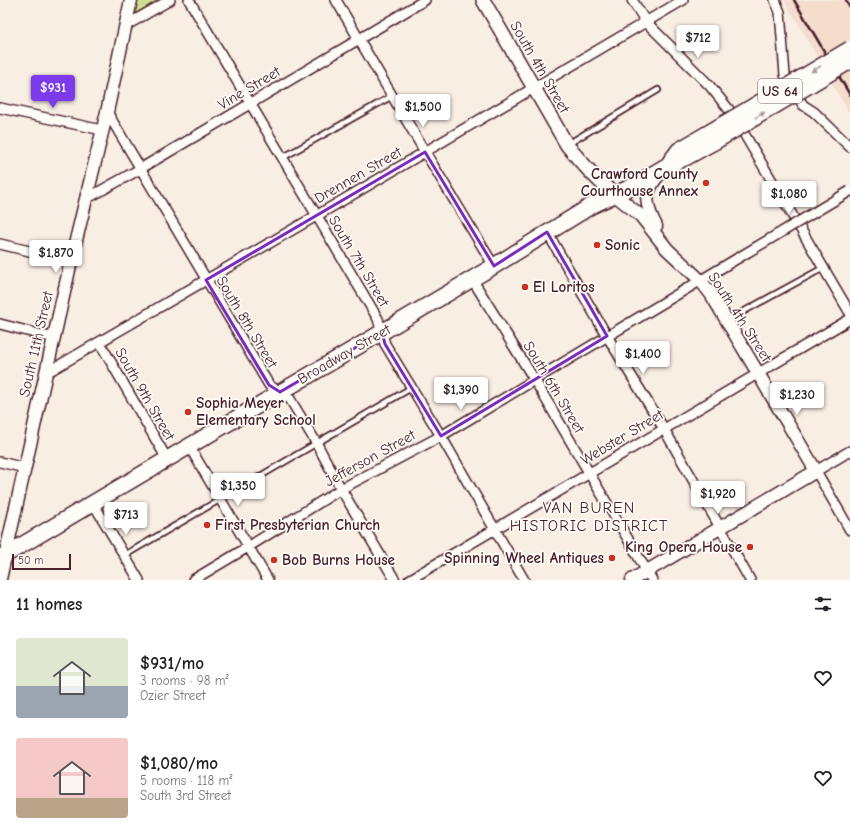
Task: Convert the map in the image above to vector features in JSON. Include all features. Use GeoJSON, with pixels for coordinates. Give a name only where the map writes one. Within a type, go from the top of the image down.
{"type":"FeatureCollection","features":[{"type":"Feature","properties":{"kind":"main road","name":"South 4th Street"},"geometry":{"type":"LineString","coordinates":[[483,0],[567,145],[582,165],[615,195]]}},
{"type":"Feature","properties":{"kind":"main road","name":"US 64"},"geometry":{"type":"LineString","coordinates":[[712,137],[850,49]]}},
{"type":"Feature","properties":{"kind":"main road","name":"US 64"},"geometry":{"type":"LineString","coordinates":[[712,137],[850,61]]}},
{"type":"Feature","properties":{"kind":"main road","name":"Broadway Street"},"geometry":{"type":"LineString","coordinates":[[3,556],[494,266],[591,206],[615,195],[667,165],[687,158],[712,137]]}},
{"type":"Feature","properties":{"kind":"street","name":"South 11th Street"},"geometry":{"type":"LineString","coordinates":[[0,579],[3,556],[25,468],[71,261],[107,112],[131,0]]}},
{"type":"Feature","properties":{"kind":"street"},"geometry":{"type":"LineString","coordinates":[[125,26],[170,0]]}},
{"type":"Feature","properties":{"kind":"street","name":"South 7th Street"},"geometry":{"type":"LineString","coordinates":[[189,0],[378,319],[385,344],[524,580]]}},
{"type":"Feature","properties":{"kind":"street"},"geometry":{"type":"LineString","coordinates":[[336,0],[494,266]]}},
{"type":"Feature","properties":{"kind":"street","name":"Vine Street"},"geometry":{"type":"LineString","coordinates":[[86,199],[140,169],[425,0]]}},
{"type":"Feature","properties":{"kind":"street"},"geometry":{"type":"LineString","coordinates":[[632,0],[646,22],[709,85],[731,112]]}},
{"type":"Feature","properties":{"kind":"street","name":"Drennen Street"},"geometry":{"type":"LineString","coordinates":[[46,373],[100,343],[683,0]]}},
{"type":"Feature","properties":{"kind":"street"},"geometry":{"type":"LineString","coordinates":[[775,0],[780,12],[785,75],[803,105],[814,112],[850,146]]}},
{"type":"Feature","properties":{"kind":"street"},"geometry":{"type":"LineString","coordinates":[[0,108],[102,130]]}},
{"type":"Feature","properties":{"kind":"street","name":"South 8th Street"},"geometry":{"type":"LineString","coordinates":[[107,112],[269,385],[290,399],[395,580]]}},
{"type":"Feature","properties":{"kind":"street"},"geometry":{"type":"LineString","coordinates":[[743,132],[794,218]]}},
{"type":"Feature","properties":{"kind":"street"},"geometry":{"type":"LineString","coordinates":[[667,165],[653,180],[646,199],[650,214],[667,249]]}},
{"type":"Feature","properties":{"kind":"street","name":"Jefferson Street"},"geometry":{"type":"LineString","coordinates":[[193,580],[341,489],[440,436],[850,191]]}},
{"type":"Feature","properties":{"kind":"street","name":"South 4th Street"},"geometry":{"type":"LineString","coordinates":[[615,195],[641,216],[667,249],[701,281],[711,294],[816,471]]}},
{"type":"Feature","properties":{"kind":"street"},"geometry":{"type":"LineString","coordinates":[[800,228],[850,313]]}},
{"type":"Feature","properties":{"kind":"street"},"geometry":{"type":"LineString","coordinates":[[547,232],[607,336],[664,428],[750,580]]}},
{"type":"Feature","properties":{"kind":"street"},"geometry":{"type":"LineString","coordinates":[[0,244],[71,261]]}},
{"type":"Feature","properties":{"kind":"street","name":"South 6th Street"},"geometry":{"type":"LineString","coordinates":[[472,279],[534,379],[649,576]]}},
{"type":"Feature","properties":{"kind":"street","name":"Webster Street"},"geometry":{"type":"LineString","coordinates":[[409,580],[850,319]]}},
{"type":"Feature","properties":{"kind":"street"},"geometry":{"type":"LineString","coordinates":[[0,324],[54,338]]}},
{"type":"Feature","properties":{"kind":"street","name":"South 9th Street"},"geometry":{"type":"LineString","coordinates":[[100,343],[167,459]]}},
{"type":"Feature","properties":{"kind":"street","name":"South 9th Street"},"geometry":{"type":"LineString","coordinates":[[189,446],[268,580]]}},
{"type":"Feature","properties":{"kind":"street"},"geometry":{"type":"LineString","coordinates":[[632,580],[649,576],[720,528],[850,451]]}},
{"type":"Feature","properties":{"kind":"street"},"geometry":{"type":"LineString","coordinates":[[0,462],[25,468]]}},
{"type":"Feature","properties":{"kind":"street"},"geometry":{"type":"LineString","coordinates":[[816,471],[850,530]]}},
{"type":"Feature","properties":{"kind":"street"},"geometry":{"type":"LineString","coordinates":[[93,503],[139,580]]}},
{"type":"Feature","properties":{"kind":"lane"},"geometry":{"type":"LineString","coordinates":[[567,145],[658,90]]}},
{"type":"Feature","properties":{"kind":"lane"},"geometry":{"type":"LineString","coordinates":[[282,158],[392,96]]}},
{"type":"Feature","properties":{"kind":"lane"},"geometry":{"type":"LineString","coordinates":[[726,321],[823,268]]}},
{"type":"Feature","properties":{"kind":"lane"},"geometry":{"type":"LineString","coordinates":[[125,555],[411,388]]}},
{"type":"Feature","properties":{"kind":"highlighted area"},"geometry":{"type":"Polygon","coordinates":[[[425,152],[494,266],[547,232],[607,336],[441,436],[385,344],[382,332],[280,392],[269,385],[206,280],[425,152]]]}},
{"type":"Feature","properties":{"kind":"shaded area"},"geometry":{"type":"Polygon","coordinates":[[[784,0],[850,0],[850,115],[799,25],[784,0]]]}},
{"type":"Feature","properties":{"kind":"green space"},"geometry":{"type":"Polygon","coordinates":[[[134,0],[158,0],[134,14],[134,0]]]}},
{"type":"Feature","properties":{"kind":"railway"},"geometry":{"type":"LineString","coordinates":[[794,0],[850,95]]}},
{"type":"Feature","properties":{"kind":"railway"},"geometry":{"type":"LineString","coordinates":[[846,0],[849,6]]}},
{"type":"Feature","properties":{"kind":"place","name":"Crawford County Courthouse Annex"},"geometry":{"type":"Point","coordinates":[706,183]}},
{"type":"Feature","properties":{"kind":"place","name":"Sonic"},"geometry":{"type":"Point","coordinates":[597,245]}},
{"type":"Feature","properties":{"kind":"place","name":"El Loritos"},"geometry":{"type":"Point","coordinates":[525,287]}},
{"type":"Feature","properties":{"kind":"place","name":"Sophia Meyer Elementary School"},"geometry":{"type":"Point","coordinates":[188,412]}},
{"type":"Feature","properties":{"kind":"place","name":"First Presbyterian Church"},"geometry":{"type":"Point","coordinates":[207,525]}},
{"type":"Feature","properties":{"kind":"place","name":"King Opera House"},"geometry":{"type":"Point","coordinates":[750,547]}},
{"type":"Feature","properties":{"kind":"place","name":"Spinning Wheel Antiques"},"geometry":{"type":"Point","coordinates":[612,558]}},
{"type":"Feature","properties":{"kind":"place","name":"Bob Burns House"},"geometry":{"type":"Point","coordinates":[274,560]}},
{"type":"Feature","properties":{"kind":"district","name":"VAN BUREN HISTORIC DISTRICT"},"geometry":{"type":"Point","coordinates":[589,517]}}]}
